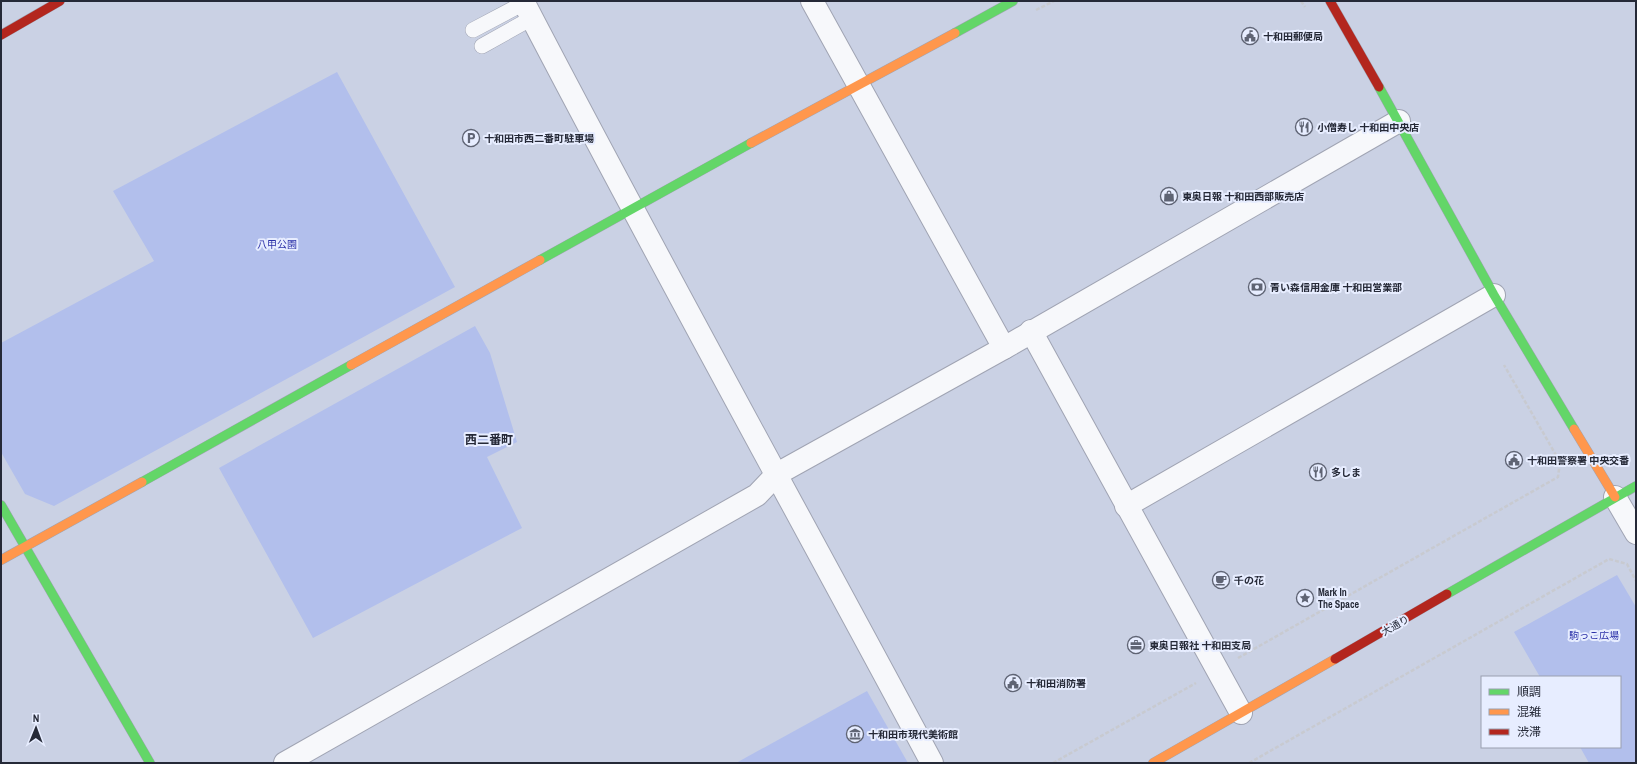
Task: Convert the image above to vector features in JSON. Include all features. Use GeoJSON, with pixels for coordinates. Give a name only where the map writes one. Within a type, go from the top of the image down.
{"type":"FeatureCollection","features":[{"type":"Feature","properties":{"kind":"main road"},"geometry":{"type":"LineString","coordinates":[[1,35],[60,1]]}},
{"type":"Feature","properties":{"kind":"main road"},"geometry":{"type":"LineString","coordinates":[[1,560],[631,209],[1013,1]]}},
{"type":"Feature","properties":{"kind":"main road"},"geometry":{"type":"LineString","coordinates":[[1330,1],[1399,120],[1494,295],[1615,498]]}},
{"type":"Feature","properties":{"kind":"main road","name":"大通り"},"geometry":{"type":"LineString","coordinates":[[1153,763],[1636,486]]}},
{"type":"Feature","properties":{"kind":"main road"},"geometry":{"type":"LineString","coordinates":[[1,505],[150,763]]}},
{"type":"Feature","properties":{"kind":"street"},"geometry":{"type":"LineString","coordinates":[[812,1],[1004,348]]}},
{"type":"Feature","properties":{"kind":"street"},"geometry":{"type":"LineString","coordinates":[[526,8],[631,209],[777,474],[932,763]]}},
{"type":"Feature","properties":{"kind":"street"},"geometry":{"type":"LineString","coordinates":[[285,763],[757,495],[777,474],[1004,348],[1031,331],[1399,120]]}},
{"type":"Feature","properties":{"kind":"street"},"geometry":{"type":"LineString","coordinates":[[1126,506],[1494,295]]}},
{"type":"Feature","properties":{"kind":"street"},"geometry":{"type":"LineString","coordinates":[[1031,331],[1241,713]]}},
{"type":"Feature","properties":{"kind":"street"},"geometry":{"type":"LineString","coordinates":[[1615,498],[1636,533]]}},
{"type":"Feature","properties":{"kind":"lane"},"geometry":{"type":"LineString","coordinates":[[473,30],[526,8]]}},
{"type":"Feature","properties":{"kind":"lane"},"geometry":{"type":"LineString","coordinates":[[482,46],[526,8]]}},
{"type":"Feature","properties":{"kind":"path"},"geometry":{"type":"LineString","coordinates":[[1033,12],[1054,1]]}},
{"type":"Feature","properties":{"kind":"path"},"geometry":{"type":"LineString","coordinates":[[1301,1],[1305,8]]}},
{"type":"Feature","properties":{"kind":"path"},"geometry":{"type":"LineString","coordinates":[[1233,661],[1558,477],[1560,462],[1502,361]]}},
{"type":"Feature","properties":{"kind":"path"},"geometry":{"type":"LineString","coordinates":[[1249,763],[1610,559],[1627,564],[1636,581]]}},
{"type":"Feature","properties":{"kind":"path"},"geometry":{"type":"LineString","coordinates":[[1054,763],[1199,681]]}},
{"type":"Feature","properties":{"kind":"green space","name":"八甲公園"},"geometry":{"type":"Polygon","coordinates":[[[337,72],[455,287],[54,506],[25,494],[1,452],[1,343],[154,261],[113,191],[337,72]]]}},
{"type":"Feature","properties":{"kind":"green space"},"geometry":{"type":"Polygon","coordinates":[[[475,326],[490,353],[517,442],[487,457],[522,528],[313,638],[219,468],[475,326]]]}},
{"type":"Feature","properties":{"kind":"green space","name":"駒っこ広場"},"geometry":{"type":"Polygon","coordinates":[[[1617,575],[1636,607],[1636,763],[1589,763],[1581,748],[1621,748],[1621,676],[1539,676],[1514,632],[1617,575]]]}},
{"type":"Feature","properties":{"kind":"green space"},"geometry":{"type":"Polygon","coordinates":[[[867,691],[908,763],[736,763],[867,691]]]}},
{"type":"Feature","properties":{"kind":"traffic: fast"},"geometry":{"type":"LineString","coordinates":[[955,33],[1013,1]]}},
{"type":"Feature","properties":{"kind":"traffic: fast"},"geometry":{"type":"LineString","coordinates":[[1379,87],[1494,295],[1574,429]]}},
{"type":"Feature","properties":{"kind":"traffic: fast"},"geometry":{"type":"LineString","coordinates":[[540,260],[751,143]]}},
{"type":"Feature","properties":{"kind":"traffic: fast"},"geometry":{"type":"LineString","coordinates":[[142,482],[351,365]]}},
{"type":"Feature","properties":{"kind":"traffic: fast"},"geometry":{"type":"LineString","coordinates":[[1447,594],[1636,486]]}},
{"type":"Feature","properties":{"kind":"traffic: fast"},"geometry":{"type":"LineString","coordinates":[[1,505],[150,763]]}},
{"type":"Feature","properties":{"kind":"traffic: slow"},"geometry":{"type":"LineString","coordinates":[[751,143],[955,33]]}},
{"type":"Feature","properties":{"kind":"traffic: slow"},"geometry":{"type":"LineString","coordinates":[[351,365],[540,260]]}},
{"type":"Feature","properties":{"kind":"traffic: slow"},"geometry":{"type":"LineString","coordinates":[[1574,429],[1615,497]]}},
{"type":"Feature","properties":{"kind":"traffic: slow"},"geometry":{"type":"LineString","coordinates":[[1,560],[142,482]]}},
{"type":"Feature","properties":{"kind":"traffic: slow"},"geometry":{"type":"LineString","coordinates":[[1153,763],[1335,659]]}},
{"type":"Feature","properties":{"kind":"traffic: jam"},"geometry":{"type":"LineString","coordinates":[[1,35],[60,1]]}},
{"type":"Feature","properties":{"kind":"traffic: jam"},"geometry":{"type":"LineString","coordinates":[[1330,1],[1379,87]]}},
{"type":"Feature","properties":{"kind":"traffic: jam"},"geometry":{"type":"LineString","coordinates":[[1335,659],[1447,594]]}},
{"type":"Feature","properties":{"kind":"place","name":"十和田郵便局"},"geometry":{"type":"Point","coordinates":[1250,36]}},
{"type":"Feature","properties":{"kind":"place","name":"小僧寿し 十和田中央店"},"geometry":{"type":"Point","coordinates":[1304,127]}},
{"type":"Feature","properties":{"kind":"place","name":"十和田市西二番町駐車場"},"geometry":{"type":"Point","coordinates":[471,138]}},
{"type":"Feature","properties":{"kind":"place","name":"東奥日報 十和田西部販売店"},"geometry":{"type":"Point","coordinates":[1169,196]}},
{"type":"Feature","properties":{"kind":"place","name":"青い森信用金庫 十和田営業部"},"geometry":{"type":"Point","coordinates":[1257,287]}},
{"type":"Feature","properties":{"kind":"place","name":"十和田警察署 中央交番"},"geometry":{"type":"Point","coordinates":[1514,460]}},
{"type":"Feature","properties":{"kind":"place","name":"多しま"},"geometry":{"type":"Point","coordinates":[1318,472]}},
{"type":"Feature","properties":{"kind":"place","name":"千の花"},"geometry":{"type":"Point","coordinates":[1221,580]}},
{"type":"Feature","properties":{"kind":"place","name":"Mark In The Space"},"geometry":{"type":"Point","coordinates":[1305,598]}},
{"type":"Feature","properties":{"kind":"place","name":"東奥日報社 十和田支局"},"geometry":{"type":"Point","coordinates":[1136,645]}},
{"type":"Feature","properties":{"kind":"place","name":"十和田消防署"},"geometry":{"type":"Point","coordinates":[1013,683]}},
{"type":"Feature","properties":{"kind":"place","name":"十和田市現代美術館"},"geometry":{"type":"Point","coordinates":[855,734]}},
{"type":"Feature","properties":{"kind":"district","name":"西二番町"},"geometry":{"type":"Point","coordinates":[489,440]}}]}
